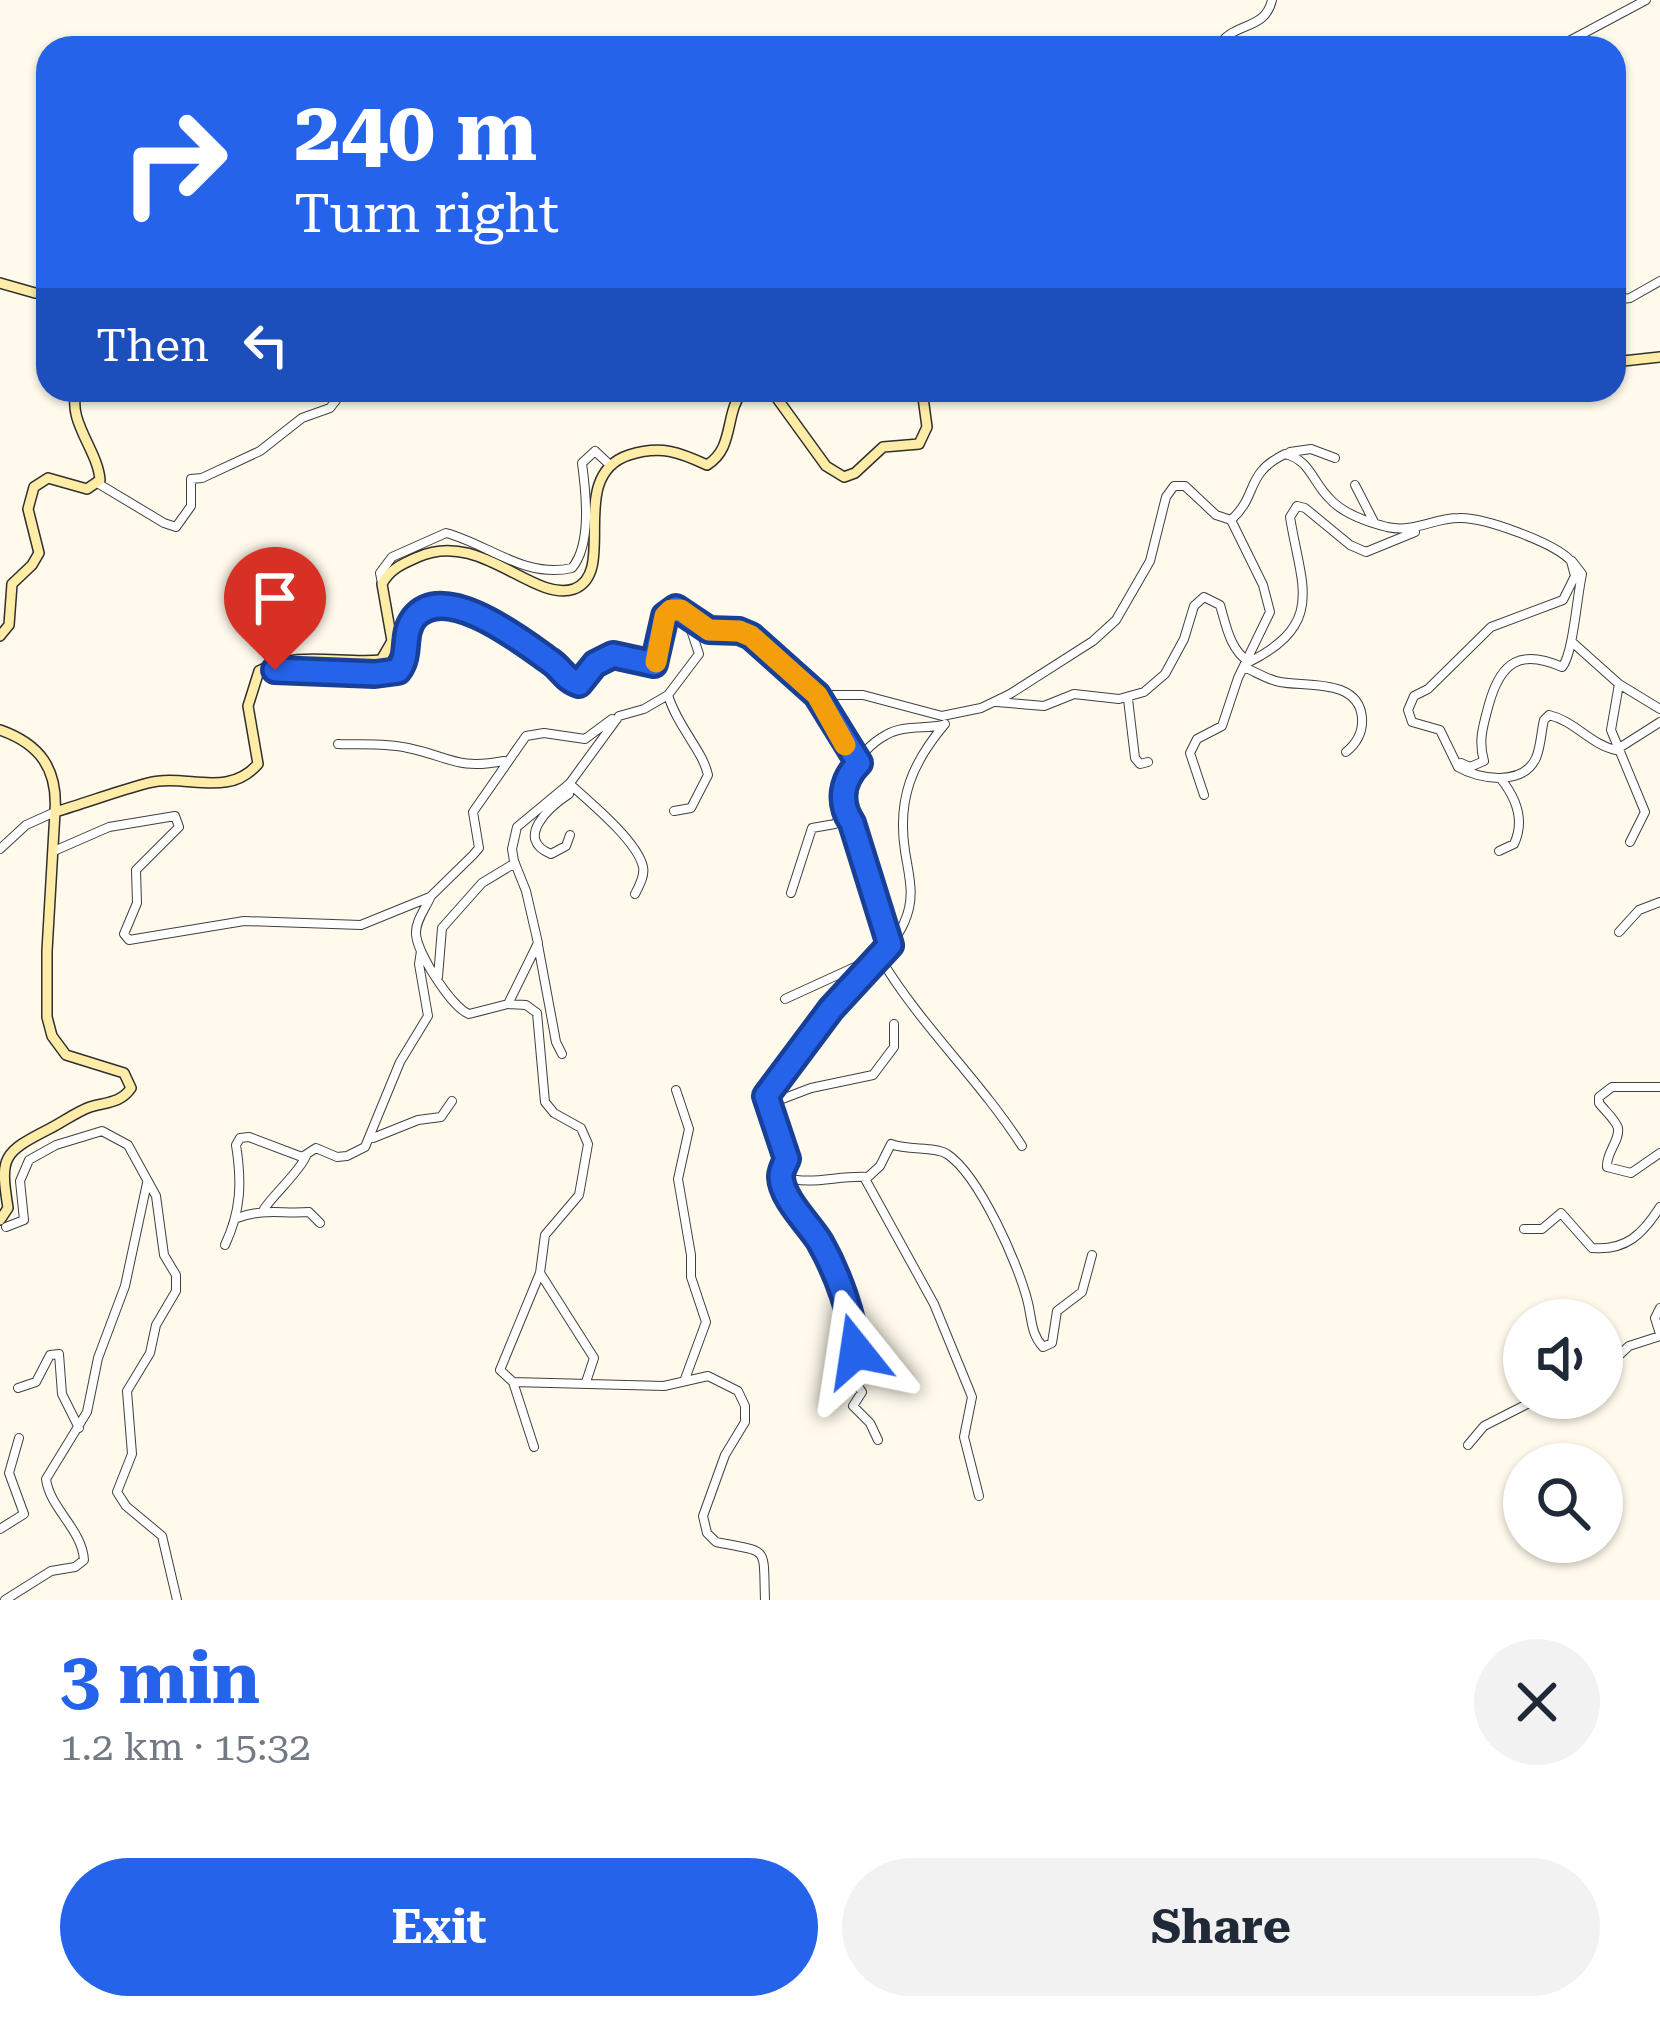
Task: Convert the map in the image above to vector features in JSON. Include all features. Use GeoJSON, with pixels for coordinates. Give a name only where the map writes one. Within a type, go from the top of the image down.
{"type":"FeatureCollection","features":[{"type":"Feature","properties":{"kind":"street"},"geometry":{"type":"LineString","coordinates":[[1227,36],[1262,21],[1272,0]]}},
{"type":"Feature","properties":{"kind":"street"},"geometry":{"type":"LineString","coordinates":[[1578,36],[1646,0]]}},
{"type":"Feature","properties":{"kind":"street"},"geometry":{"type":"LineString","coordinates":[[1626,298],[1660,281]]}},
{"type":"Feature","properties":{"kind":"street"},"geometry":{"type":"LineString","coordinates":[[0,283],[36,293]]}},
{"type":"Feature","properties":{"kind":"street"},"geometry":{"type":"LineString","coordinates":[[1626,361],[1660,357]]}},
{"type":"Feature","properties":{"kind":"street"},"geometry":{"type":"LineString","coordinates":[[75,402],[100,472],[99,484]]}},
{"type":"Feature","properties":{"kind":"street"},"geometry":{"type":"LineString","coordinates":[[99,484],[176,527],[191,506],[191,479],[260,451],[302,418],[335,402]]}},
{"type":"Feature","properties":{"kind":"street"},"geometry":{"type":"LineString","coordinates":[[382,584],[404,563],[451,548],[546,586],[577,588],[589,573],[597,487],[610,465],[638,452],[663,448],[707,465],[714,463],[725,449],[734,402]]}},
{"type":"Feature","properties":{"kind":"street"},"geometry":{"type":"LineString","coordinates":[[780,402],[826,466],[844,477],[855,473],[878,449],[914,446],[923,440],[923,402]]}},
{"type":"Feature","properties":{"kind":"street"},"geometry":{"type":"LineString","coordinates":[[1231,520],[1243,508],[1258,471],[1285,454],[1311,449],[1335,458]]}},
{"type":"Feature","properties":{"kind":"street"},"geometry":{"type":"LineString","coordinates":[[263,668],[298,660],[381,660],[392,641],[380,573],[387,561],[446,533],[515,563],[546,570],[572,568],[579,560],[584,529],[582,463],[596,451],[610,465]]}},
{"type":"Feature","properties":{"kind":"street"},"geometry":{"type":"LineString","coordinates":[[1285,454],[1305,463],[1336,506],[1374,523],[1422,529]]}},
{"type":"Feature","properties":{"kind":"street"},"geometry":{"type":"LineString","coordinates":[[0,636],[9,625],[11,584],[39,553],[28,509],[34,487],[48,478],[88,489],[99,484]]}},
{"type":"Feature","properties":{"kind":"street"},"geometry":{"type":"LineString","coordinates":[[1354,485],[1374,523]]}},
{"type":"Feature","properties":{"kind":"street"},"geometry":{"type":"LineString","coordinates":[[817,695],[853,694],[932,715],[955,715],[996,702],[1094,641],[1116,620],[1150,561],[1166,497],[1174,486],[1185,486],[1216,515],[1231,520],[1270,604],[1268,619],[1222,726],[1197,739],[1190,753],[1204,795]]}},
{"type":"Feature","properties":{"kind":"street"},"geometry":{"type":"LineString","coordinates":[[1245,664],[1282,638],[1304,610],[1290,517],[1297,506],[1366,552],[1444,519],[1469,518],[1549,545],[1580,566],[1582,574],[1569,659],[1562,667],[1536,657],[1518,661],[1499,675],[1478,746],[1484,760],[1476,766],[1465,765],[1449,748]]}},
{"type":"Feature","properties":{"kind":"street"},"geometry":{"type":"LineString","coordinates":[[1571,561],[1575,576],[1563,600],[1492,627],[1428,689],[1414,696],[1408,710],[1412,722],[1440,730],[1455,764],[1463,770],[1501,779],[1534,763],[1544,720],[1550,716],[1558,716],[1608,749],[1621,748],[1660,722]]}},
{"type":"Feature","properties":{"kind":"street"},"geometry":{"type":"LineString","coordinates":[[996,702],[1044,706],[1074,694],[1128,699],[1150,688],[1165,674],[1184,639],[1194,606],[1204,597],[1220,604],[1229,635],[1245,664],[1283,683],[1330,686],[1358,704],[1360,733],[1346,752]]}},
{"type":"Feature","properties":{"kind":"street"},"geometry":{"type":"LineString","coordinates":[[263,668],[398,671],[407,656],[405,638],[413,620],[424,610],[442,606],[511,632],[555,664],[570,682],[579,684],[595,664],[613,655],[654,664],[665,616],[676,608],[709,630],[751,636],[817,695],[859,763]]}},
{"type":"Feature","properties":{"kind":"street"},"geometry":{"type":"LineString","coordinates":[[685,612],[699,654],[668,695],[619,716],[585,739],[530,734],[506,760],[473,812],[479,848],[430,897],[416,934],[459,1010],[469,1014],[508,1004],[526,1005],[537,1013],[545,1102],[588,1139],[579,1195],[544,1235],[540,1273],[500,1364],[502,1374],[513,1382],[664,1385],[708,1376],[738,1391],[745,1422],[725,1455],[703,1516],[707,1533],[716,1542],[747,1545],[761,1554],[766,1566],[765,1600]]}},
{"type":"Feature","properties":{"kind":"street"},"geometry":{"type":"LineString","coordinates":[[1572,642],[1619,684],[1660,710]]}},
{"type":"Feature","properties":{"kind":"street"},"geometry":{"type":"LineString","coordinates":[[0,849],[26,825],[154,781],[232,782],[251,772],[258,764],[258,752],[249,724],[248,699],[263,668]]}},
{"type":"Feature","properties":{"kind":"street"},"geometry":{"type":"LineString","coordinates":[[1619,684],[1611,730],[1645,812],[1630,842]]}},
{"type":"Feature","properties":{"kind":"street"},"geometry":{"type":"LineString","coordinates":[[668,695],[681,728],[708,770],[696,802],[687,811],[674,812]]}},
{"type":"Feature","properties":{"kind":"street"},"geometry":{"type":"LineString","coordinates":[[1128,699],[1135,758],[1140,764],[1148,762]]}},
{"type":"Feature","properties":{"kind":"street"},"geometry":{"type":"LineString","coordinates":[[878,1440],[870,1423],[853,1406],[862,1391],[850,1375],[856,1351],[851,1321],[822,1247],[802,1221],[781,1177],[787,1159],[768,1092],[831,1009],[890,945],[906,919],[912,891],[904,837],[905,788],[923,751],[955,715]]}},
{"type":"Feature","properties":{"kind":"street"},"geometry":{"type":"LineString","coordinates":[[562,1054],[512,849],[517,827],[571,784],[619,716]]}},
{"type":"Feature","properties":{"kind":"street"},"geometry":{"type":"LineString","coordinates":[[890,945],[852,823],[844,811],[844,784],[886,735],[945,724]]}},
{"type":"Feature","properties":{"kind":"street"},"geometry":{"type":"LineString","coordinates":[[0,730],[42,754],[56,786],[46,974],[52,1036],[66,1055],[124,1073],[131,1088],[122,1099],[82,1110],[16,1146],[2,1172],[8,1208],[3,1224],[24,1220],[21,1177],[29,1160],[94,1131],[122,1138],[147,1176],[156,1196],[164,1255],[177,1282],[170,1306],[156,1325],[150,1354],[127,1391],[132,1454],[117,1492],[126,1507],[163,1536],[177,1600]]}},
{"type":"Feature","properties":{"kind":"street"},"geometry":{"type":"LineString","coordinates":[[338,744],[408,748],[474,766],[506,760]]}},
{"type":"Feature","properties":{"kind":"street"},"geometry":{"type":"LineString","coordinates":[[1499,851],[1514,844],[1520,823],[1513,795],[1501,779]]}},
{"type":"Feature","properties":{"kind":"street"},"geometry":{"type":"LineString","coordinates":[[570,835],[566,846],[551,854],[539,848],[535,839],[539,818],[569,794],[571,784]]}},
{"type":"Feature","properties":{"kind":"street"},"geometry":{"type":"LineString","coordinates":[[571,784],[642,863],[635,894]]}},
{"type":"Feature","properties":{"kind":"street"},"geometry":{"type":"LineString","coordinates":[[791,893],[812,828],[835,824],[844,811]]}},
{"type":"Feature","properties":{"kind":"street"},"geometry":{"type":"LineString","coordinates":[[54,851],[109,827],[175,815],[179,827],[136,870],[137,903],[124,934],[133,940],[244,921],[353,926],[430,897]]}},
{"type":"Feature","properties":{"kind":"street"},"geometry":{"type":"LineString","coordinates":[[438,979],[442,928],[482,883],[514,863]]}},
{"type":"Feature","properties":{"kind":"street"},"geometry":{"type":"LineString","coordinates":[[1619,932],[1630,917],[1660,902]]}},
{"type":"Feature","properties":{"kind":"street"},"geometry":{"type":"LineString","coordinates":[[508,1004],[538,943]]}},
{"type":"Feature","properties":{"kind":"street"},"geometry":{"type":"LineString","coordinates":[[371,1138],[400,1062],[428,1016],[419,964],[422,951]]}},
{"type":"Feature","properties":{"kind":"street"},"geometry":{"type":"LineString","coordinates":[[785,999],[879,956]]}},
{"type":"Feature","properties":{"kind":"street"},"geometry":{"type":"LineString","coordinates":[[879,956],[899,990],[985,1091],[1022,1146]]}},
{"type":"Feature","properties":{"kind":"street"},"geometry":{"type":"LineString","coordinates":[[769,1104],[811,1088],[873,1075],[894,1047],[894,1024]]}},
{"type":"Feature","properties":{"kind":"street"},"geometry":{"type":"LineString","coordinates":[[1660,1087],[1612,1087],[1599,1096],[1599,1103],[1618,1133],[1607,1152],[1607,1167],[1631,1174],[1660,1153]]}},
{"type":"Feature","properties":{"kind":"street"},"geometry":{"type":"LineString","coordinates":[[676,1090],[688,1129],[678,1179],[691,1277],[706,1322],[684,1381]]}},
{"type":"Feature","properties":{"kind":"street"},"geometry":{"type":"LineString","coordinates":[[264,1209],[316,1148],[347,1156],[371,1138],[418,1120],[441,1117],[452,1101]]}},
{"type":"Feature","properties":{"kind":"street"},"geometry":{"type":"LineString","coordinates":[[225,1245],[237,1218],[241,1177],[237,1141],[249,1137],[286,1154],[306,1156]]}},
{"type":"Feature","properties":{"kind":"street"},"geometry":{"type":"LineString","coordinates":[[781,1177],[814,1183],[838,1175],[864,1177],[877,1171],[892,1144],[940,1151],[952,1158],[982,1195],[998,1226],[1042,1347],[1052,1342],[1057,1311],[1082,1292],[1092,1256]]}},
{"type":"Feature","properties":{"kind":"street"},"geometry":{"type":"LineString","coordinates":[[5,1600],[51,1571],[75,1567],[84,1560],[83,1547],[48,1491],[46,1478],[91,1402],[102,1345],[125,1286],[134,1230],[147,1199],[147,1176]]}},
{"type":"Feature","properties":{"kind":"street"},"geometry":{"type":"LineString","coordinates":[[864,1177],[934,1304],[972,1397],[964,1437],[979,1496]]}},
{"type":"Feature","properties":{"kind":"street"},"geometry":{"type":"LineString","coordinates":[[1524,1229],[1542,1228],[1561,1213],[1592,1248],[1604,1249],[1639,1237],[1660,1207]]}},
{"type":"Feature","properties":{"kind":"street"},"geometry":{"type":"LineString","coordinates":[[237,1218],[264,1209],[282,1214],[309,1212],[320,1223]]}},
{"type":"Feature","properties":{"kind":"street"},"geometry":{"type":"LineString","coordinates":[[540,1273],[594,1358],[586,1382]]}},
{"type":"Feature","properties":{"kind":"street"},"geometry":{"type":"LineString","coordinates":[[1623,1352],[1660,1335],[1655,1318],[1660,1307]]}},
{"type":"Feature","properties":{"kind":"street"},"geometry":{"type":"LineString","coordinates":[[18,1388],[36,1382],[50,1355],[59,1354],[62,1394],[79,1428]]}},
{"type":"Feature","properties":{"kind":"street"},"geometry":{"type":"LineString","coordinates":[[513,1382],[534,1447]]}},
{"type":"Feature","properties":{"kind":"street"},"geometry":{"type":"LineString","coordinates":[[1468,1445],[1484,1426],[1503,1416]]}},
{"type":"Feature","properties":{"kind":"street"},"geometry":{"type":"LineString","coordinates":[[0,1529],[24,1514],[9,1473],[20,1438]]}},
{"type":"Feature","properties":{"kind":"slow traffic"},"geometry":{"type":"LineString","coordinates":[[656,662],[665,616],[676,608],[709,630],[744,632],[817,695],[845,745]]}},
{"type":"Feature","properties":{"kind":"route"},"geometry":{"type":"LineString","coordinates":[[275,670],[398,671],[407,656],[405,638],[413,620],[424,610],[442,606],[511,632],[555,664],[570,682],[579,684],[595,664],[613,655],[654,664],[665,616],[676,608],[709,630],[751,636],[817,695],[859,763],[844,784],[844,811],[852,823],[890,945],[831,1009],[766,1096],[787,1159],[780,1171],[782,1183],[822,1247],[851,1321],[856,1351]]}}]}
